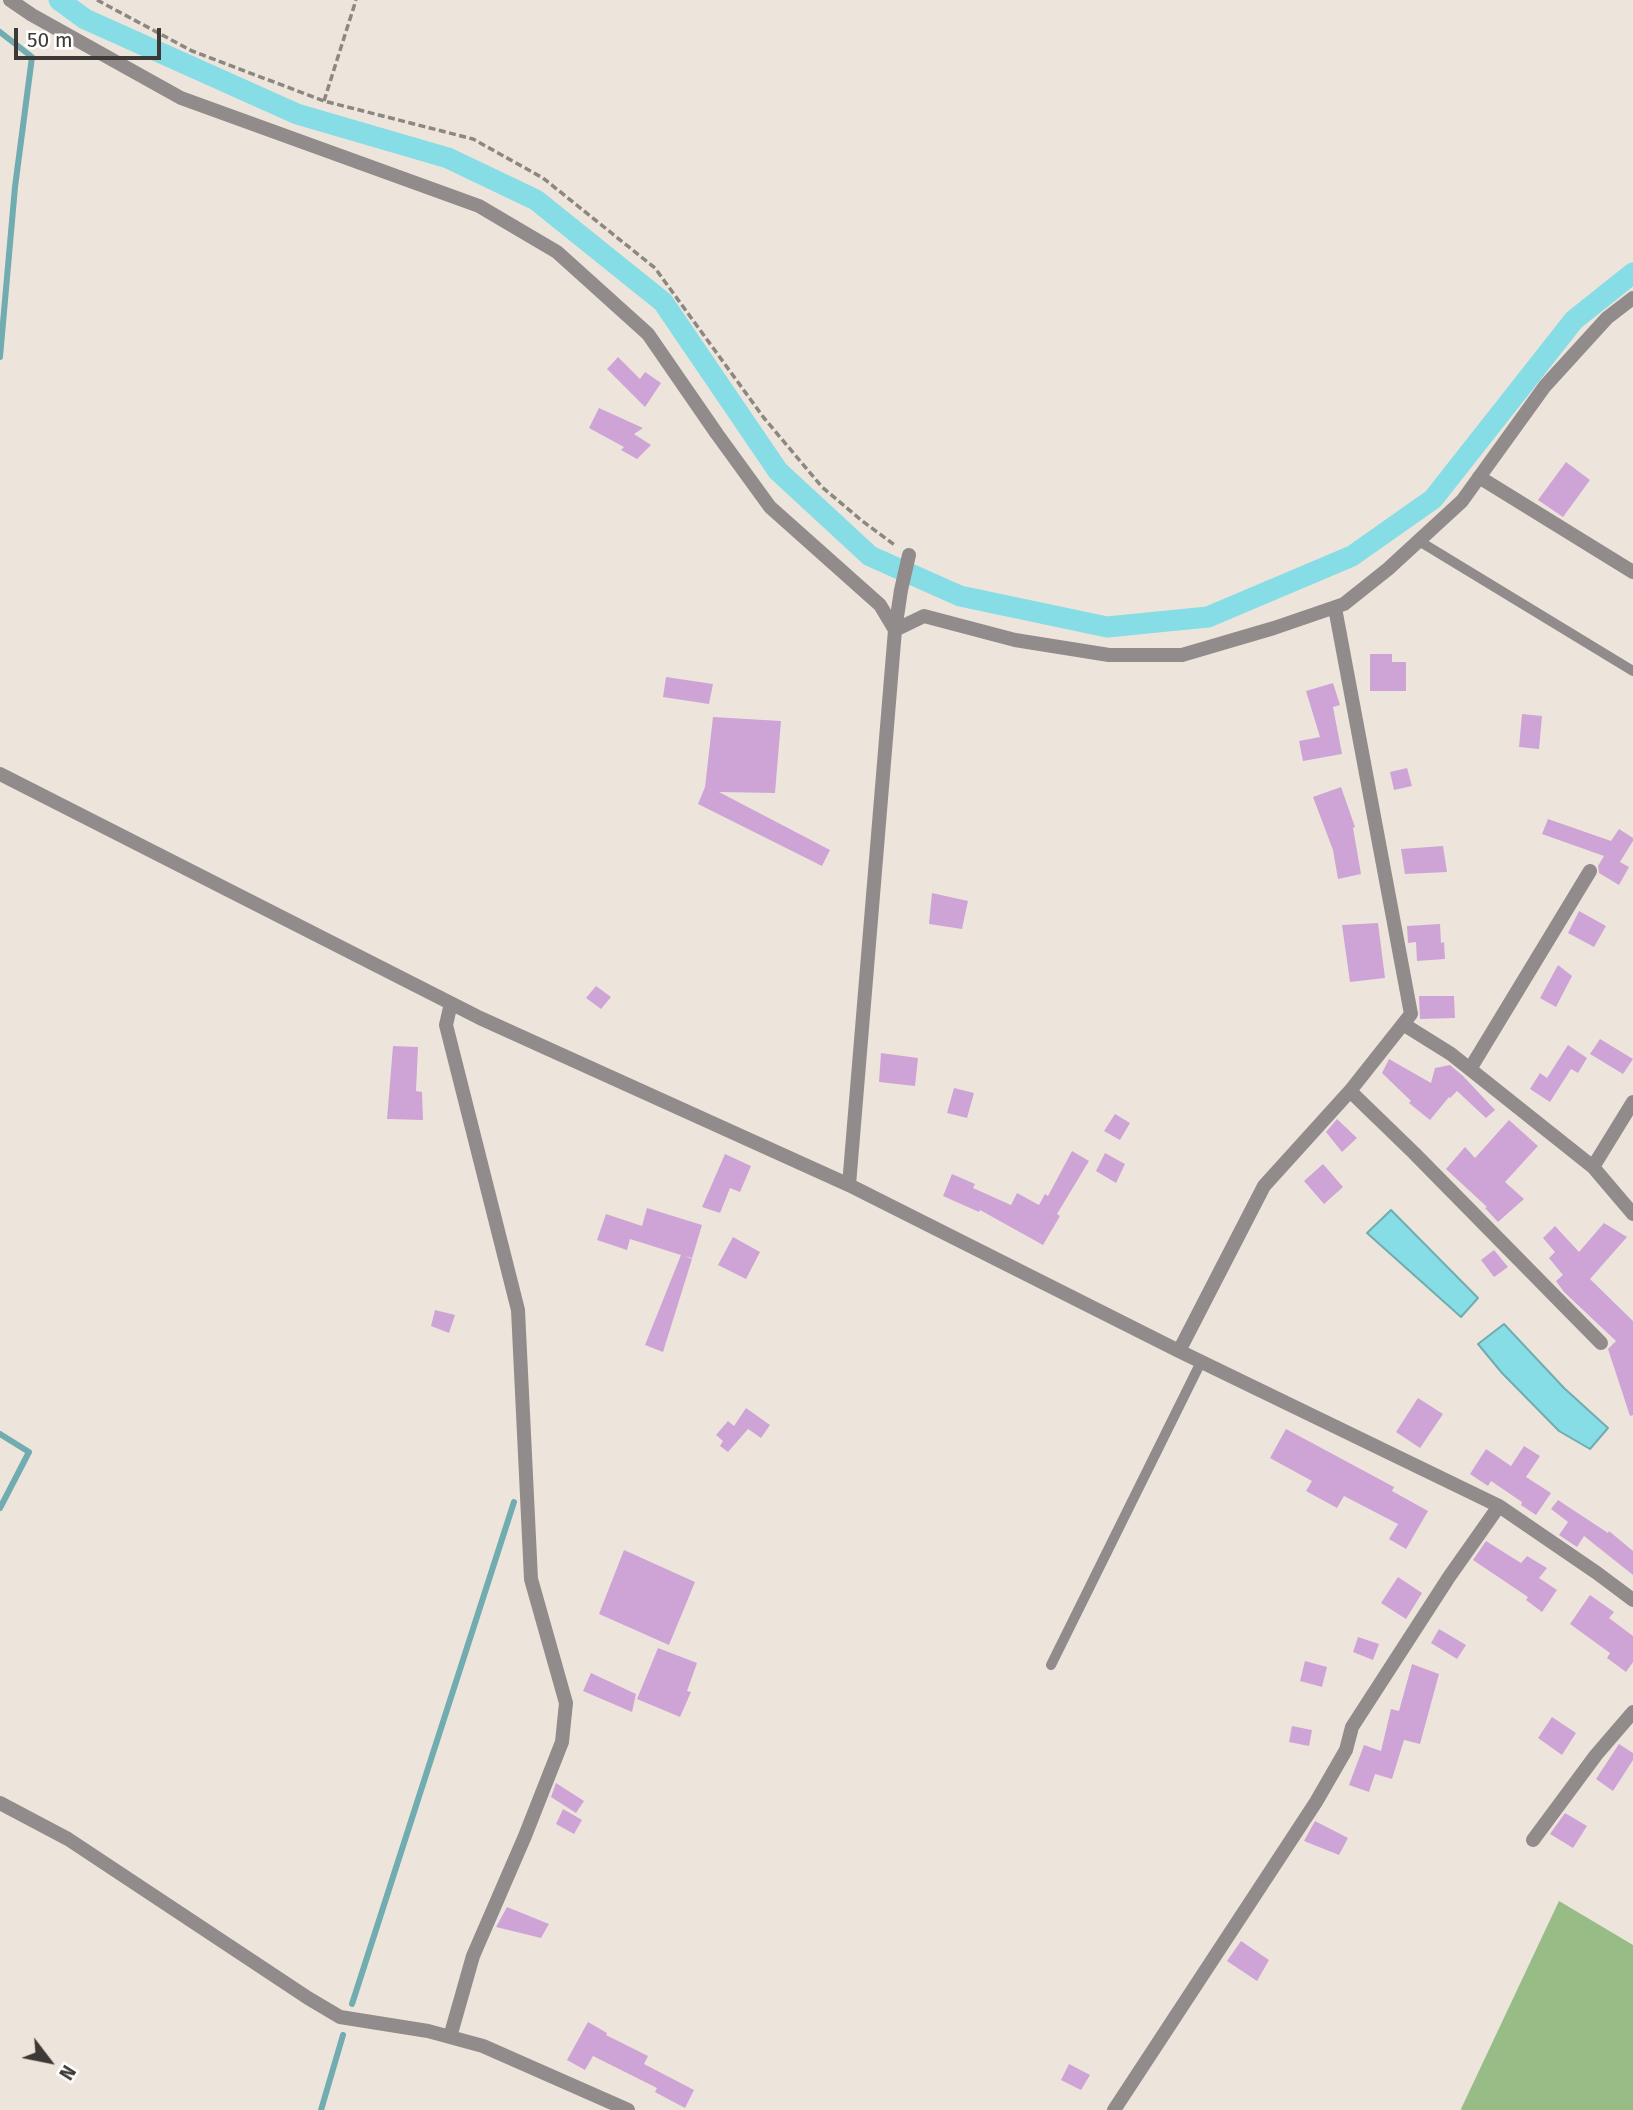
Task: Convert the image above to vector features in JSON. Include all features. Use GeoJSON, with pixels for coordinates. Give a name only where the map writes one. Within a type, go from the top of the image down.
{"type":"FeatureCollection","features":[{"type":"Feature","properties":{"kind":"street"},"geometry":{"type":"LineString","coordinates":[[10,0],[181,98],[479,206],[557,251],[648,334],[770,506],[880,605],[895,630]]}},
{"type":"Feature","properties":{"kind":"street"},"geometry":{"type":"LineString","coordinates":[[895,630],[924,616],[1015,640],[1109,655],[1182,655],[1275,628],[1344,604],[1388,569],[1462,501],[1545,386],[1606,318],[1633,298]]}},
{"type":"Feature","properties":{"kind":"street"},"geometry":{"type":"LineString","coordinates":[[1479,477],[1633,572]]}},
{"type":"Feature","properties":{"kind":"street"},"geometry":{"type":"LineString","coordinates":[[849,1185],[895,630],[909,555]]}},
{"type":"Feature","properties":{"kind":"street"},"geometry":{"type":"LineString","coordinates":[[1179,1351],[1264,1186],[1350,1091],[1411,1014],[1335,608]]}},
{"type":"Feature","properties":{"kind":"street"},"geometry":{"type":"LineString","coordinates":[[0,774],[451,1003],[849,1185],[1201,1362],[1499,1506],[1633,1600]]}},
{"type":"Feature","properties":{"kind":"street"},"geometry":{"type":"LineString","coordinates":[[1470,1069],[1590,871]]}},
{"type":"Feature","properties":{"kind":"street"},"geometry":{"type":"LineString","coordinates":[[450,2038],[474,1956],[562,1742],[566,1703],[531,1579],[518,1310],[446,1025],[451,1003]]}},
{"type":"Feature","properties":{"kind":"street"},"geometry":{"type":"LineString","coordinates":[[1402,1024],[1451,1054],[1592,1167],[1633,1213]]}},
{"type":"Feature","properties":{"kind":"street"},"geometry":{"type":"LineString","coordinates":[[1350,1091],[1601,1343]]}},
{"type":"Feature","properties":{"kind":"street"},"geometry":{"type":"LineString","coordinates":[[1592,1167],[1633,1102]]}},
{"type":"Feature","properties":{"kind":"street"},"geometry":{"type":"LineString","coordinates":[[1114,2110],[1316,1802],[1346,1750],[1352,1727],[1386,1672],[1499,1506]]}},
{"type":"Feature","properties":{"kind":"street"},"geometry":{"type":"LineString","coordinates":[[1533,1840],[1596,1755],[1633,1712]]}},
{"type":"Feature","properties":{"kind":"street"},"geometry":{"type":"LineString","coordinates":[[0,1803],[68,1839],[340,2017],[428,2031],[483,2046],[628,2110]]}},
{"type":"Feature","properties":{"kind":"lane"},"geometry":{"type":"LineString","coordinates":[[1419,541],[1633,671]]}},
{"type":"Feature","properties":{"kind":"lane"},"geometry":{"type":"LineString","coordinates":[[1051,1665],[1201,1362]]}},
{"type":"Feature","properties":{"kind":"path"},"geometry":{"type":"LineString","coordinates":[[97,0],[192,51],[324,101],[473,139],[543,178],[655,268],[764,418],[822,487],[909,555]]}},
{"type":"Feature","properties":{"kind":"path"},"geometry":{"type":"LineString","coordinates":[[324,101],[356,0]]}},
{"type":"Feature","properties":{"kind":"green space"},"geometry":{"type":"Polygon","coordinates":[[[1559,1901],[1633,1945],[1633,2110],[1462,2110],[1461,2109],[1559,1901]]]}},
{"type":"Feature","properties":{"kind":"water"},"geometry":{"type":"Polygon","coordinates":[[[1391,1210],[1478,1298],[1461,1317],[1367,1233],[1391,1210]]]}},
{"type":"Feature","properties":{"kind":"water"},"geometry":{"type":"Polygon","coordinates":[[[1504,1324],[1564,1388],[1608,1428],[1590,1449],[1559,1431],[1502,1373],[1478,1344],[1504,1324]]]}},
{"type":"Feature","properties":{"kind":"building"},"geometry":{"type":"Polygon","coordinates":[[[618,357],[640,379],[645,372],[661,383],[645,407],[607,369],[618,357]]]}},
{"type":"Feature","properties":{"kind":"building"},"geometry":{"type":"Polygon","coordinates":[[[599,408],[643,428],[634,434],[651,445],[637,459],[621,450],[624,447],[589,428],[599,408]]]}},
{"type":"Feature","properties":{"kind":"building"},"geometry":{"type":"Polygon","coordinates":[[[1566,462],[1590,480],[1563,517],[1538,500],[1566,462]]]}},
{"type":"Feature","properties":{"kind":"building"},"geometry":{"type":"Polygon","coordinates":[[[1370,654],[1392,654],[1392,662],[1406,662],[1406,691],[1370,691],[1370,654]]]}},
{"type":"Feature","properties":{"kind":"building"},"geometry":{"type":"Polygon","coordinates":[[[666,677],[713,684],[709,704],[663,697],[666,677]]]}},
{"type":"Feature","properties":{"kind":"building"},"geometry":{"type":"Polygon","coordinates":[[[1333,683],[1340,705],[1333,707],[1342,754],[1303,761],[1299,741],[1320,737],[1306,691],[1333,683]]]}},
{"type":"Feature","properties":{"kind":"building"},"geometry":{"type":"Polygon","coordinates":[[[1522,714],[1542,716],[1539,749],[1519,747],[1522,714]]]}},
{"type":"Feature","properties":{"kind":"building"},"geometry":{"type":"Polygon","coordinates":[[[713,717],[781,721],[775,793],[719,792],[830,850],[822,866],[698,804],[705,787],[713,717]]]}},
{"type":"Feature","properties":{"kind":"building"},"geometry":{"type":"Polygon","coordinates":[[[1407,768],[1412,786],[1394,790],[1390,772],[1407,768]]]}},
{"type":"Feature","properties":{"kind":"building"},"geometry":{"type":"Polygon","coordinates":[[[1341,787],[1355,827],[1353,828],[1361,874],[1338,879],[1333,850],[1313,797],[1341,787]]]}},
{"type":"Feature","properties":{"kind":"building"},"geometry":{"type":"Polygon","coordinates":[[[1548,819],[1611,841],[1619,829],[1633,838],[1620,862],[1629,867],[1619,885],[1599,873],[1598,866],[1604,856],[1542,834],[1548,819]]]}},
{"type":"Feature","properties":{"kind":"building"},"geometry":{"type":"Polygon","coordinates":[[[1443,846],[1447,872],[1405,874],[1401,849],[1443,846]]]}},
{"type":"Feature","properties":{"kind":"building"},"geometry":{"type":"Polygon","coordinates":[[[932,893],[968,901],[962,929],[929,924],[932,893]]]}},
{"type":"Feature","properties":{"kind":"building"},"geometry":{"type":"Polygon","coordinates":[[[1579,911],[1606,926],[1594,947],[1568,933],[1579,911]]]}},
{"type":"Feature","properties":{"kind":"building"},"geometry":{"type":"Polygon","coordinates":[[[1378,923],[1385,978],[1350,982],[1342,925],[1378,923]]]}},
{"type":"Feature","properties":{"kind":"building"},"geometry":{"type":"Polygon","coordinates":[[[1440,924],[1445,959],[1417,961],[1416,942],[1408,943],[1407,926],[1440,924]]]}},
{"type":"Feature","properties":{"kind":"building"},"geometry":{"type":"Polygon","coordinates":[[[1558,965],[1572,976],[1556,1007],[1540,998],[1558,965]]]}},
{"type":"Feature","properties":{"kind":"building"},"geometry":{"type":"Polygon","coordinates":[[[596,986],[611,997],[601,1009],[586,998],[596,986]]]}},
{"type":"Feature","properties":{"kind":"building"},"geometry":{"type":"Polygon","coordinates":[[[1419,996],[1454,996],[1455,1018],[1420,1019],[1419,996]]]}},
{"type":"Feature","properties":{"kind":"building"},"geometry":{"type":"Polygon","coordinates":[[[1600,1039],[1633,1059],[1623,1074],[1590,1054],[1600,1039]]]}},
{"type":"Feature","properties":{"kind":"building"},"geometry":{"type":"Polygon","coordinates":[[[1568,1045],[1587,1058],[1578,1073],[1571,1069],[1550,1102],[1530,1089],[1540,1073],[1547,1078],[1568,1045]]]}},
{"type":"Feature","properties":{"kind":"building"},"geometry":{"type":"Polygon","coordinates":[[[393,1046],[418,1047],[416,1091],[422,1092],[423,1120],[387,1119],[393,1046]]]}},
{"type":"Feature","properties":{"kind":"building"},"geometry":{"type":"Polygon","coordinates":[[[881,1053],[918,1058],[915,1086],[879,1082],[881,1053]]]}},
{"type":"Feature","properties":{"kind":"building"},"geometry":{"type":"Polygon","coordinates":[[[1389,1059],[1431,1083],[1435,1068],[1450,1065],[1495,1110],[1486,1118],[1457,1091],[1430,1120],[1409,1103],[1411,1101],[1382,1073],[1389,1059]]]}},
{"type":"Feature","properties":{"kind":"building"},"geometry":{"type":"Polygon","coordinates":[[[954,1088],[974,1093],[967,1118],[947,1113],[954,1088]]]}},
{"type":"Feature","properties":{"kind":"building"},"geometry":{"type":"Polygon","coordinates":[[[1115,1114],[1130,1123],[1120,1140],[1104,1131],[1115,1114]]]}},
{"type":"Feature","properties":{"kind":"building"},"geometry":{"type":"Polygon","coordinates":[[[1337,1119],[1357,1138],[1342,1152],[1326,1132],[1337,1119]]]}},
{"type":"Feature","properties":{"kind":"building"},"geometry":{"type":"Polygon","coordinates":[[[1509,1120],[1538,1146],[1505,1182],[1524,1199],[1498,1222],[1485,1208],[1487,1207],[1446,1169],[1465,1147],[1475,1158],[1509,1120]]]}},
{"type":"Feature","properties":{"kind":"building"},"geometry":{"type":"Polygon","coordinates":[[[1072,1151],[1089,1161],[1057,1214],[1060,1216],[1043,1245],[980,1210],[979,1212],[943,1196],[952,1174],[975,1184],[973,1188],[1011,1205],[1017,1193],[1039,1205],[1045,1194],[1048,1196],[1072,1151]]]}},
{"type":"Feature","properties":{"kind":"building"},"geometry":{"type":"Polygon","coordinates":[[[1105,1153],[1125,1164],[1116,1183],[1096,1171],[1105,1153]]]}},
{"type":"Feature","properties":{"kind":"building"},"geometry":{"type":"Polygon","coordinates":[[[725,1154],[751,1166],[740,1192],[730,1188],[720,1213],[702,1207],[725,1154]]]}},
{"type":"Feature","properties":{"kind":"building"},"geometry":{"type":"Polygon","coordinates":[[[1323,1164],[1343,1187],[1324,1204],[1304,1181],[1323,1164]]]}},
{"type":"Feature","properties":{"kind":"building"},"geometry":{"type":"Polygon","coordinates":[[[647,1208],[702,1225],[692,1258],[684,1256],[692,1259],[663,1352],[645,1345],[681,1255],[630,1239],[627,1250],[597,1240],[606,1214],[642,1226],[647,1208]]]}},
{"type":"Feature","properties":{"kind":"building"},"geometry":{"type":"Polygon","coordinates":[[[1604,1223],[1627,1237],[1590,1279],[1633,1321],[1633,1415],[1630,1416],[1608,1349],[1616,1341],[1564,1292],[1556,1281],[1563,1275],[1549,1258],[1555,1252],[1543,1238],[1555,1226],[1579,1252],[1604,1223]]]}},
{"type":"Feature","properties":{"kind":"building"},"geometry":{"type":"Polygon","coordinates":[[[733,1237],[760,1252],[746,1279],[718,1265],[733,1237]]]}},
{"type":"Feature","properties":{"kind":"building"},"geometry":{"type":"Polygon","coordinates":[[[1494,1250],[1508,1267],[1494,1277],[1481,1260],[1494,1250]]]}},
{"type":"Feature","properties":{"kind":"building"},"geometry":{"type":"Polygon","coordinates":[[[435,1310],[455,1315],[449,1333],[431,1326],[435,1310]]]}},
{"type":"Feature","properties":{"kind":"building"},"geometry":{"type":"Polygon","coordinates":[[[1418,1398],[1443,1414],[1420,1448],[1396,1432],[1418,1398]]]}},
{"type":"Feature","properties":{"kind":"building"},"geometry":{"type":"Polygon","coordinates":[[[746,1408],[770,1425],[761,1438],[748,1429],[728,1452],[720,1446],[723,1441],[716,1435],[728,1421],[734,1426],[746,1408]]]}},
{"type":"Feature","properties":{"kind":"building"},"geometry":{"type":"Polygon","coordinates":[[[1286,1429],[1394,1487],[1392,1491],[1428,1511],[1406,1549],[1389,1539],[1398,1524],[1344,1496],[1337,1508],[1306,1491],[1312,1481],[1270,1458],[1286,1429]]]}},
{"type":"Feature","properties":{"kind":"building"},"geometry":{"type":"Polygon","coordinates":[[[1524,1446],[1540,1456],[1526,1477],[1551,1493],[1536,1515],[1491,1481],[1488,1486],[1470,1474],[1486,1449],[1511,1466],[1524,1446]]]}},
{"type":"Feature","properties":{"kind":"building"},"geometry":{"type":"Polygon","coordinates":[[[1558,1500],[1608,1533],[1609,1531],[1633,1551],[1633,1575],[1584,1536],[1577,1547],[1559,1535],[1568,1522],[1551,1509],[1558,1500]]]}},
{"type":"Feature","properties":{"kind":"building"},"geometry":{"type":"Polygon","coordinates":[[[1486,1541],[1521,1563],[1527,1556],[1547,1568],[1539,1578],[1557,1590],[1542,1612],[1526,1600],[1528,1597],[1473,1560],[1486,1541]]]}},
{"type":"Feature","properties":{"kind":"building"},"geometry":{"type":"Polygon","coordinates":[[[624,1550],[695,1582],[669,1645],[599,1614],[624,1550]]]}},
{"type":"Feature","properties":{"kind":"building"},"geometry":{"type":"Polygon","coordinates":[[[1398,1577],[1422,1593],[1406,1619],[1381,1603],[1398,1577]]]}},
{"type":"Feature","properties":{"kind":"building"},"geometry":{"type":"Polygon","coordinates":[[[1590,1595],[1614,1612],[1609,1618],[1633,1636],[1633,1662],[1626,1672],[1607,1658],[1610,1653],[1570,1624],[1590,1595]]]}},
{"type":"Feature","properties":{"kind":"building"},"geometry":{"type":"Polygon","coordinates":[[[1439,1629],[1466,1645],[1457,1659],[1431,1643],[1439,1629]]]}},
{"type":"Feature","properties":{"kind":"building"},"geometry":{"type":"Polygon","coordinates":[[[1358,1637],[1379,1644],[1373,1660],[1353,1652],[1358,1637]]]}},
{"type":"Feature","properties":{"kind":"building"},"geometry":{"type":"Polygon","coordinates":[[[658,1648],[697,1663],[687,1691],[691,1692],[680,1717],[637,1699],[658,1648]]]}},
{"type":"Feature","properties":{"kind":"building"},"geometry":{"type":"Polygon","coordinates":[[[1305,1661],[1327,1667],[1322,1687],[1300,1681],[1305,1661]]]}},
{"type":"Feature","properties":{"kind":"building"},"geometry":{"type":"Polygon","coordinates":[[[1412,1664],[1439,1674],[1420,1744],[1404,1740],[1392,1779],[1375,1774],[1369,1792],[1349,1785],[1364,1745],[1381,1751],[1391,1709],[1399,1711],[1412,1664]]]}},
{"type":"Feature","properties":{"kind":"building"},"geometry":{"type":"Polygon","coordinates":[[[591,1673],[636,1694],[632,1712],[583,1691],[591,1673]]]}},
{"type":"Feature","properties":{"kind":"building"},"geometry":{"type":"Polygon","coordinates":[[[1552,1717],[1576,1733],[1562,1755],[1538,1738],[1552,1717]]]}},
{"type":"Feature","properties":{"kind":"building"},"geometry":{"type":"Polygon","coordinates":[[[1292,1726],[1312,1730],[1309,1746],[1289,1742],[1292,1726]]]}},
{"type":"Feature","properties":{"kind":"building"},"geometry":{"type":"Polygon","coordinates":[[[1619,1744],[1633,1753],[1633,1760],[1613,1791],[1596,1779],[1619,1744]]]}},
{"type":"Feature","properties":{"kind":"building"},"geometry":{"type":"Polygon","coordinates":[[[556,1783],[584,1801],[576,1813],[551,1797],[556,1783]]]}},
{"type":"Feature","properties":{"kind":"building"},"geometry":{"type":"Polygon","coordinates":[[[563,1809],[582,1820],[574,1834],[556,1824],[563,1809]]]}},
{"type":"Feature","properties":{"kind":"building"},"geometry":{"type":"Polygon","coordinates":[[[1565,1813],[1587,1826],[1573,1848],[1550,1834],[1565,1813]]]}},
{"type":"Feature","properties":{"kind":"building"},"geometry":{"type":"Polygon","coordinates":[[[1315,1821],[1348,1838],[1339,1855],[1304,1841],[1315,1821]]]}},
{"type":"Feature","properties":{"kind":"building"},"geometry":{"type":"Polygon","coordinates":[[[507,1907],[549,1924],[541,1938],[496,1927],[507,1907]]]}},
{"type":"Feature","properties":{"kind":"building"},"geometry":{"type":"Polygon","coordinates":[[[1241,1941],[1269,1960],[1257,1981],[1227,1961],[1241,1941]]]}},
{"type":"Feature","properties":{"kind":"building"},"geometry":{"type":"Polygon","coordinates":[[[588,2022],[607,2033],[606,2035],[648,2056],[644,2064],[694,2090],[685,2108],[655,2092],[657,2088],[593,2056],[585,2070],[567,2060],[588,2022]]]}},
{"type":"Feature","properties":{"kind":"building"},"geometry":{"type":"Polygon","coordinates":[[[1069,2064],[1090,2075],[1081,2090],[1061,2080],[1069,2064]]]}},
{"type":"Feature","properties":{"kind":"waterway"},"geometry":{"type":"LineString","coordinates":[[59,0],[85,19],[297,114],[448,158],[536,200],[663,302],[778,471],[870,556],[960,596],[1107,627],[1208,617],[1352,556],[1433,499],[1574,320],[1633,273]]}},
{"type":"Feature","properties":{"kind":"waterway"},"geometry":{"type":"LineString","coordinates":[[0,32],[32,57],[15,187],[0,357]]}},
{"type":"Feature","properties":{"kind":"waterway"},"geometry":{"type":"LineString","coordinates":[[0,1434],[29,1452],[0,1508]]}},
{"type":"Feature","properties":{"kind":"waterway"},"geometry":{"type":"LineString","coordinates":[[352,2004],[514,1502]]}},
{"type":"Feature","properties":{"kind":"waterway"},"geometry":{"type":"LineString","coordinates":[[321,2110],[343,2035]]}}]}
